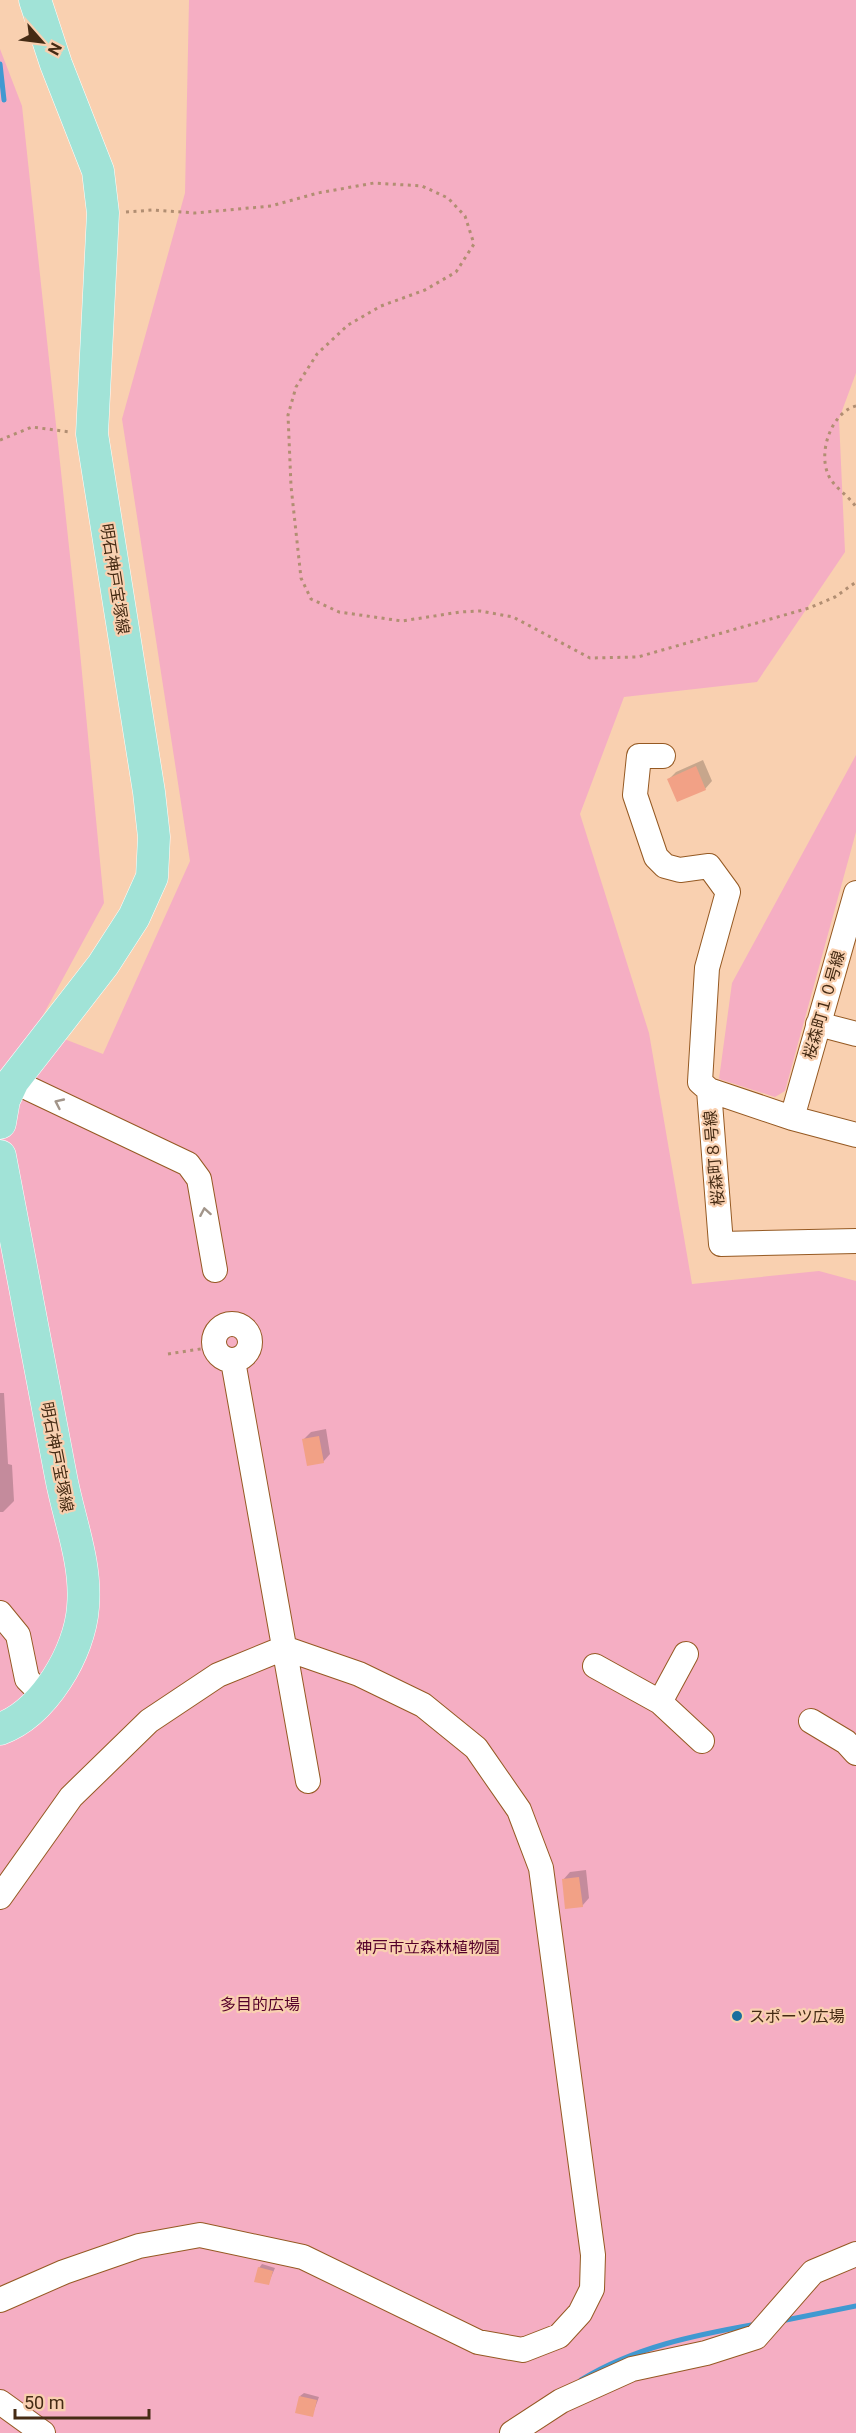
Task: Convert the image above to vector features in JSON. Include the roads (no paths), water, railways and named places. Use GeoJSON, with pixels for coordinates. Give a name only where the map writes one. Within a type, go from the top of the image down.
{"type":"FeatureCollection","features":[{"type":"Feature","properties":{"kind":"main road","name":"明石神戸宝塚線"},"geometry":{"type":"LineString","coordinates":[[0,1123],[4,1100],[13,1081],[103,965],[134,917],[152,877],[154,837],[149,792],[92,434],[103,213],[98,171],[56,64],[35,0]]}},
{"type":"Feature","properties":{"kind":"main road","name":"明石神戸宝塚線"},"geometry":{"type":"LineString","coordinates":[[0,1156],[67,1510],[83,1574],[83,1608],[70,1658],[44,1696],[12,1724],[0,1729]]}},
{"type":"Feature","properties":{"kind":"street"},"geometry":{"type":"LineString","coordinates":[[663,756],[639,756],[635,795],[656,857],[665,866],[680,870],[709,866],[729,892],[707,968],[700,1082],[709,1090]]}},
{"type":"Feature","properties":{"kind":"street","name":"桜森町１０号線"},"geometry":{"type":"LineString","coordinates":[[792,1118],[819,1024],[851,930],[856,893]]}},
{"type":"Feature","properties":{"kind":"street"},"geometry":{"type":"LineString","coordinates":[[819,1024],[856,1034]]}},
{"type":"Feature","properties":{"kind":"street"},"geometry":{"type":"LineString","coordinates":[[13,1081],[188,1164],[199,1179],[215,1270]]}},
{"type":"Feature","properties":{"kind":"street","name":"桜森町８号線"},"geometry":{"type":"LineString","coordinates":[[856,1135],[792,1118],[709,1090],[722,1244],[856,1241]]}},
{"type":"Feature","properties":{"kind":"street"},"geometry":{"type":"LineString","coordinates":[[232,1323],[243,1327],[250,1336],[250,1348],[244,1357],[233,1361],[220,1358],[213,1347],[214,1336],[221,1326],[232,1323]]}},
{"type":"Feature","properties":{"kind":"street"},"geometry":{"type":"LineString","coordinates":[[233,1361],[308,1781]]}},
{"type":"Feature","properties":{"kind":"street"},"geometry":{"type":"LineString","coordinates":[[0,1613],[18,1635],[27,1679],[44,1696]]}},
{"type":"Feature","properties":{"kind":"street"},"geometry":{"type":"LineString","coordinates":[[0,1897],[71,1797],[149,1721],[218,1675],[284,1648],[359,1674],[423,1705],[476,1749],[519,1810],[541,1868],[593,2255],[592,2289],[580,2313],[559,2336],[523,2350],[478,2342],[303,2257],[200,2235],[139,2246],[63,2272],[0,2300]]}},
{"type":"Feature","properties":{"kind":"street"},"geometry":{"type":"LineString","coordinates":[[660,1702],[686,1654]]}},
{"type":"Feature","properties":{"kind":"street"},"geometry":{"type":"LineString","coordinates":[[595,1666],[660,1702],[702,1742]]}},
{"type":"Feature","properties":{"kind":"street"},"geometry":{"type":"LineString","coordinates":[[811,1721],[846,1742],[856,1753]]}},
{"type":"Feature","properties":{"kind":"street"},"geometry":{"type":"LineString","coordinates":[[512,2433],[561,2401],[632,2369],[706,2353],[756,2337],[813,2272],[856,2254]]}},
{"type":"Feature","properties":{"kind":"street"},"geometry":{"type":"LineString","coordinates":[[0,2402],[43,2433]]}},
{"type":"Feature","properties":{"kind":"waterway"},"geometry":{"type":"LineString","coordinates":[[0,64],[4,100]]}},
{"type":"Feature","properties":{"kind":"waterway"},"geometry":{"type":"LineString","coordinates":[[781,2321],[856,2306]]}},
{"type":"Feature","properties":{"kind":"waterway"},"geometry":{"type":"LineString","coordinates":[[581,2380],[644,2351],[688,2338],[757,2324]]}},
{"type":"Feature","properties":{"kind":"place","name":"スポーツ広場"},"geometry":{"type":"Point","coordinates":[737,2016]}},
{"type":"Feature","properties":{"kind":"park label","name":"神戸市立森林植物園"},"geometry":{"type":"Point","coordinates":[428,1947]}},
{"type":"Feature","properties":{"kind":"park label","name":"多目的広場"},"geometry":{"type":"Point","coordinates":[260,2004]}}]}
